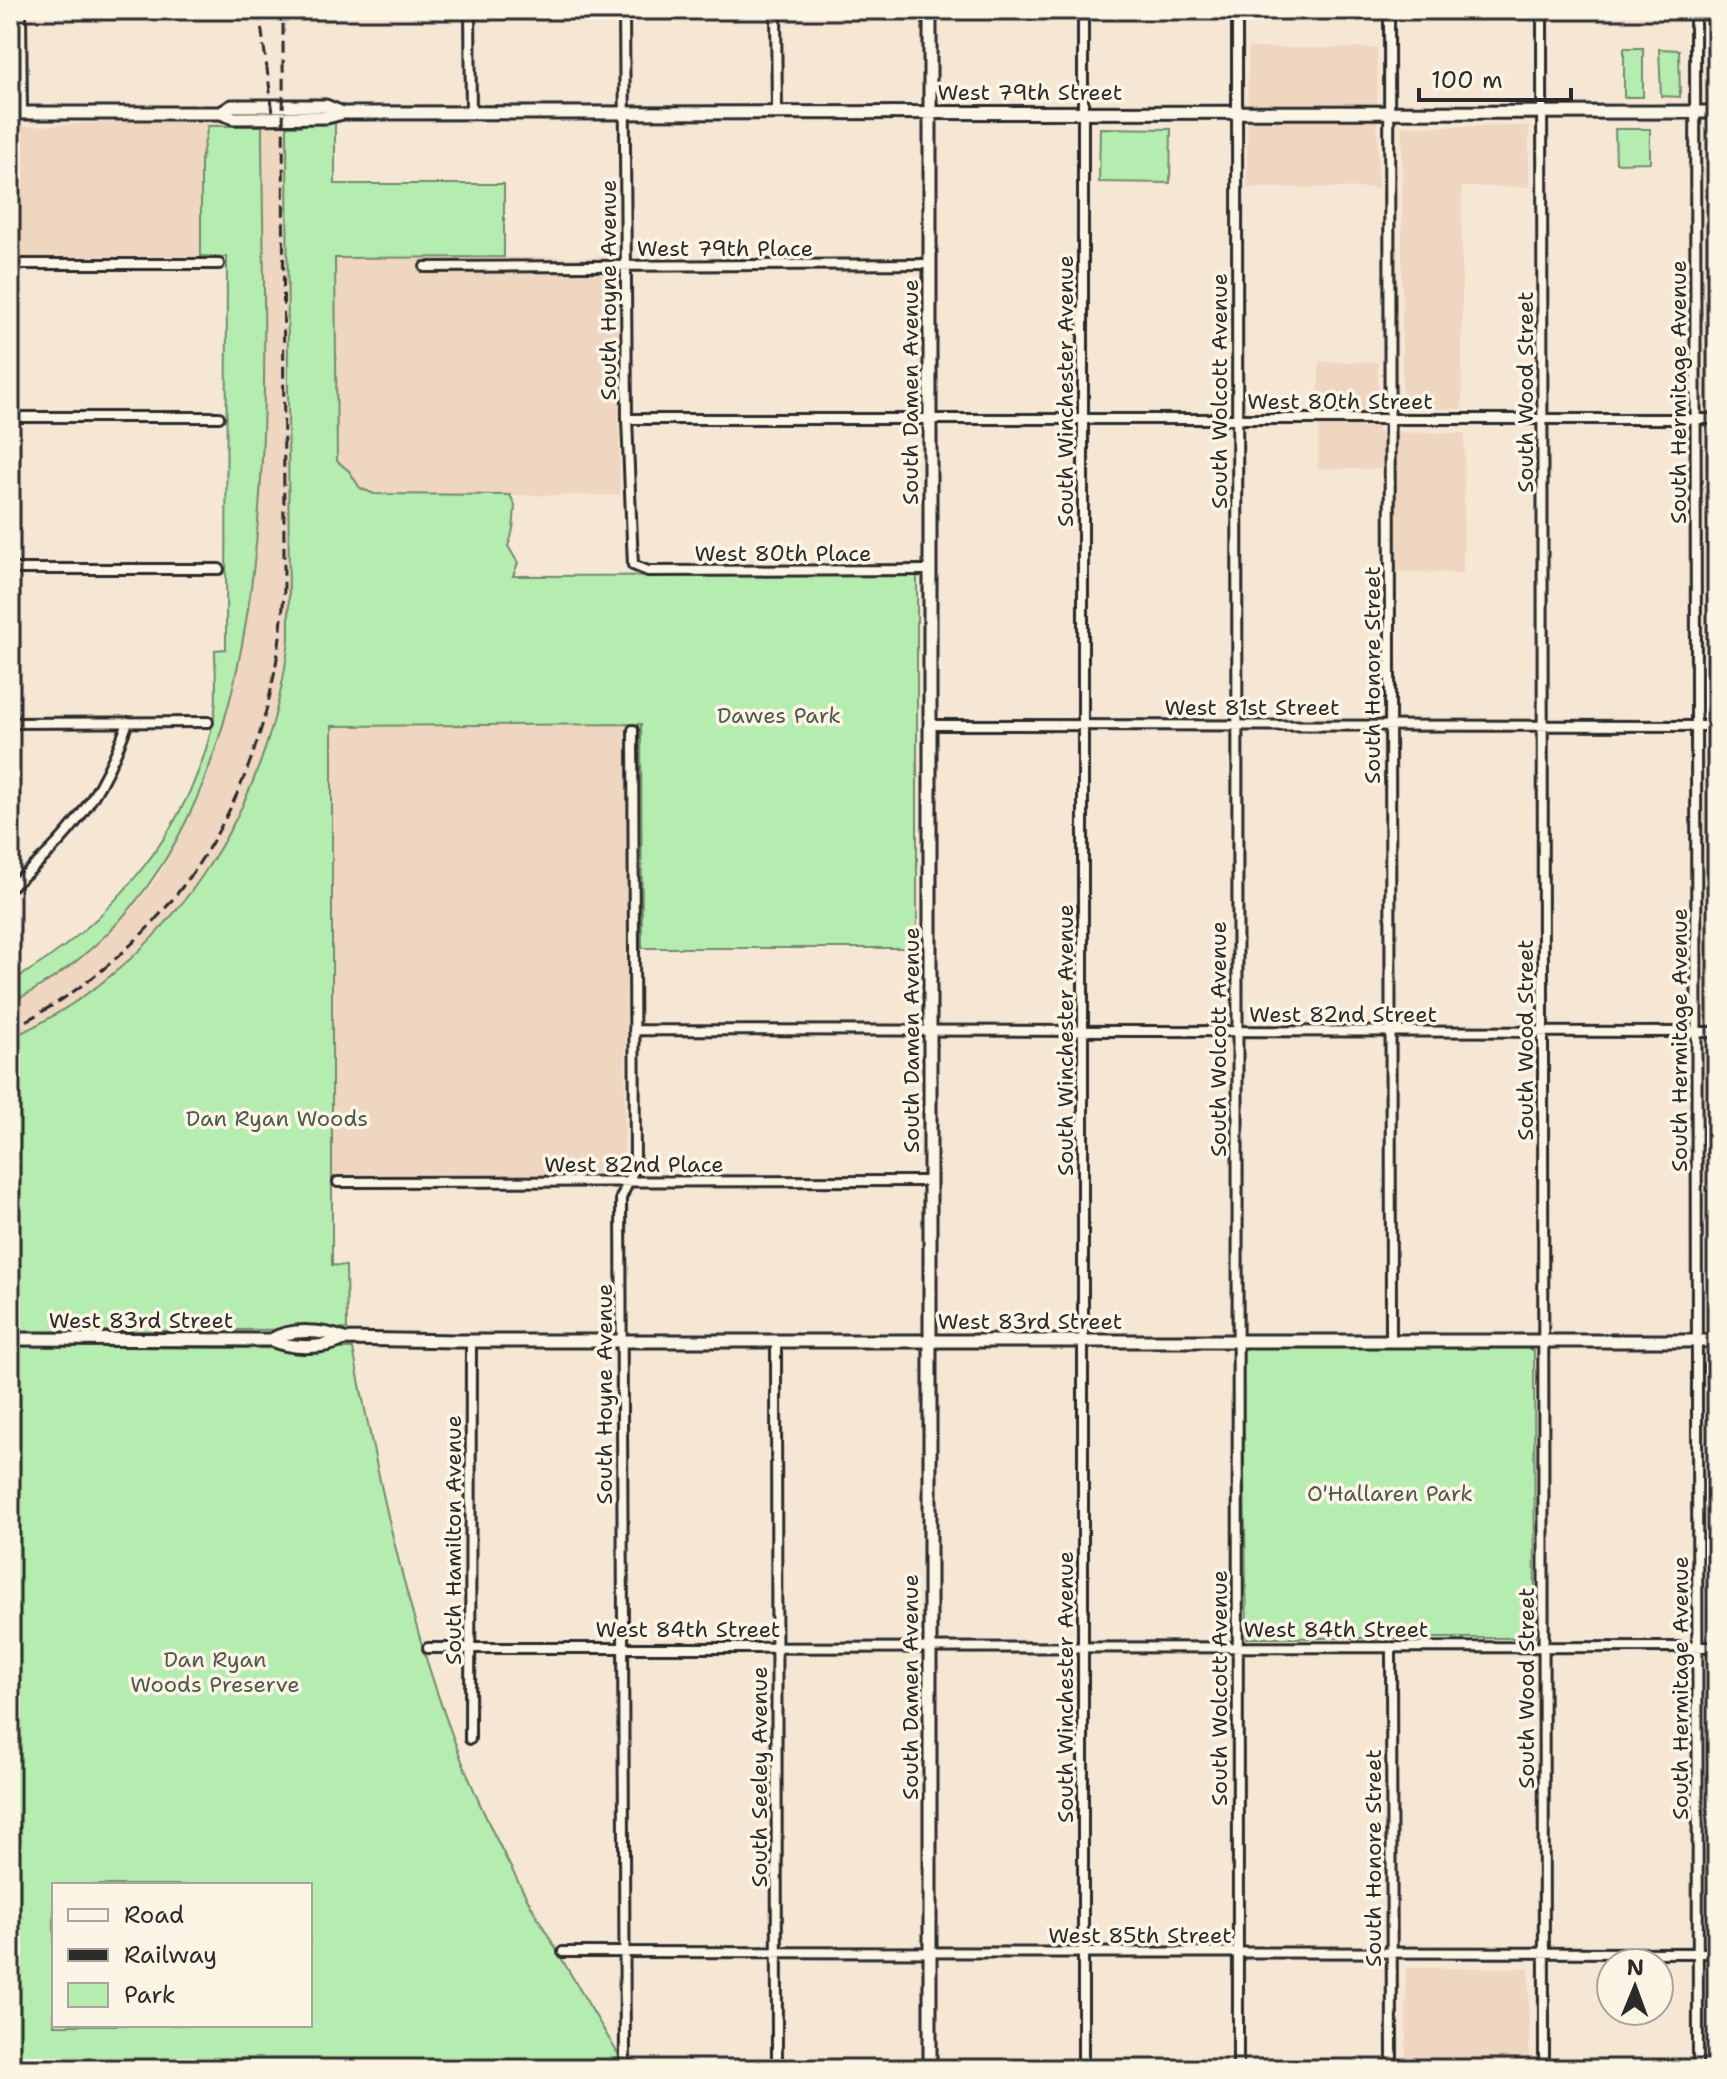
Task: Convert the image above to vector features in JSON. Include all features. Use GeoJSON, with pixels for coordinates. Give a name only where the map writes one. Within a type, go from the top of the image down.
{"type":"FeatureCollection","features":[{"type":"Feature","properties":{"kind":"street"},"geometry":{"type":"LineString","coordinates":[[16,113],[21,10]]}},
{"type":"Feature","properties":{"kind":"street"},"geometry":{"type":"LineString","coordinates":[[470,10],[471,113]]}},
{"type":"Feature","properties":{"kind":"street","name":"South Hoyne Avenue"},"geometry":{"type":"LineString","coordinates":[[624,10],[630,555],[637,569]]}},
{"type":"Feature","properties":{"kind":"street"},"geometry":{"type":"LineString","coordinates":[[776,10],[777,113]]}},
{"type":"Feature","properties":{"kind":"street","name":"South Damen Avenue"},"geometry":{"type":"LineString","coordinates":[[930,10],[930,2069]]}},
{"type":"Feature","properties":{"kind":"street","name":"South Winchester Avenue"},"geometry":{"type":"LineString","coordinates":[[1083,10],[1083,2069]]}},
{"type":"Feature","properties":{"kind":"street","name":"South Wolcott Avenue"},"geometry":{"type":"LineString","coordinates":[[1237,10],[1238,2069]]}},
{"type":"Feature","properties":{"kind":"street","name":"South Honore Street"},"geometry":{"type":"LineString","coordinates":[[1389,10],[1391,1341]]}},
{"type":"Feature","properties":{"kind":"street","name":"South Wood Street"},"geometry":{"type":"LineString","coordinates":[[1542,10],[1544,2069]]}},
{"type":"Feature","properties":{"kind":"street","name":"South Hermitage Avenue"},"geometry":{"type":"LineString","coordinates":[[1695,10],[1698,2069]]}},
{"type":"Feature","properties":{"kind":"street","name":"West 79th Street"},"geometry":{"type":"LineString","coordinates":[[16,113],[221,113],[234,118],[327,117],[343,113],[1717,112]]}},
{"type":"Feature","properties":{"kind":"street"},"geometry":{"type":"LineString","coordinates":[[10,264],[219,264]]}},
{"type":"Feature","properties":{"kind":"street","name":"West 79th Place"},"geometry":{"type":"LineString","coordinates":[[425,267],[930,264]]}},
{"type":"Feature","properties":{"kind":"street"},"geometry":{"type":"LineString","coordinates":[[10,417],[219,417]]}},
{"type":"Feature","properties":{"kind":"street","name":"West 80th Street"},"geometry":{"type":"LineString","coordinates":[[627,419],[1717,419]]}},
{"type":"Feature","properties":{"kind":"street"},"geometry":{"type":"LineString","coordinates":[[10,569],[219,569]]}},
{"type":"Feature","properties":{"kind":"street","name":"West 80th Place"},"geometry":{"type":"LineString","coordinates":[[637,569],[930,570]]}},
{"type":"Feature","properties":{"kind":"street"},"geometry":{"type":"LineString","coordinates":[[10,887],[56,848],[90,805],[117,757],[128,722]]}},
{"type":"Feature","properties":{"kind":"street"},"geometry":{"type":"LineString","coordinates":[[10,723],[208,722]]}},
{"type":"Feature","properties":{"kind":"street","name":"West 81st Street"},"geometry":{"type":"LineString","coordinates":[[930,725],[1717,726]]}},
{"type":"Feature","properties":{"kind":"street","name":"South Hoyne Avenue"},"geometry":{"type":"LineString","coordinates":[[625,2062],[621,1198],[635,1167],[633,730]]}},
{"type":"Feature","properties":{"kind":"street","name":"West 82nd Street"},"geometry":{"type":"LineString","coordinates":[[634,1030],[1717,1032]]}},
{"type":"Feature","properties":{"kind":"street","name":"West 82nd Place"},"geometry":{"type":"LineString","coordinates":[[338,1182],[931,1181]]}},
{"type":"Feature","properties":{"kind":"street","name":"West 83rd Street"},"geometry":{"type":"LineString","coordinates":[[10,1339],[271,1340],[283,1333],[332,1334],[344,1339],[471,1341],[1717,1341]]}},
{"type":"Feature","properties":{"kind":"street","name":"South Hamilton Avenue"},"geometry":{"type":"LineString","coordinates":[[470,1739],[471,1341]]}},
{"type":"Feature","properties":{"kind":"street","name":"South Seeley Avenue"},"geometry":{"type":"LineString","coordinates":[[776,1341],[777,2069]]}},
{"type":"Feature","properties":{"kind":"street","name":"South Honore Street"},"geometry":{"type":"LineString","coordinates":[[1391,1647],[1392,2069]]}},
{"type":"Feature","properties":{"kind":"street","name":"West 84th Street"},"geometry":{"type":"LineString","coordinates":[[428,1648],[1717,1647]]}},
{"type":"Feature","properties":{"kind":"street","name":"West 85th Street"},"geometry":{"type":"LineString","coordinates":[[563,1952],[1717,1953]]}},
{"type":"Feature","properties":{"kind":"shaded area"},"geometry":{"type":"Polygon","coordinates":[[[10,10],[26,10],[26,34],[14,35],[15,100],[10,100],[10,10]]]}},
{"type":"Feature","properties":{"kind":"shaded area"},"geometry":{"type":"Polygon","coordinates":[[[1248,48],[1377,48],[1378,188],[1247,188],[1248,48]]]}},
{"type":"Feature","properties":{"kind":"shaded area"},"geometry":{"type":"Polygon","coordinates":[[[125,122],[258,122],[258,126],[208,127],[201,160],[201,256],[11,257],[10,127],[125,122]]]}},
{"type":"Feature","properties":{"kind":"shaded area"},"geometry":{"type":"Polygon","coordinates":[[[262,126],[287,126],[289,638],[275,719],[259,773],[231,831],[176,914],[123,964],[73,1004],[10,1038],[10,1003],[62,972],[135,906],[159,875],[202,783],[226,710],[250,601],[262,473],[262,126]]]}},
{"type":"Feature","properties":{"kind":"shaded area"},"geometry":{"type":"Polygon","coordinates":[[[1402,126],[1529,126],[1529,187],[1462,187],[1462,409],[1402,409],[1402,126]]]}},
{"type":"Feature","properties":{"kind":"shaded area"},"geometry":{"type":"Polygon","coordinates":[[[335,257],[617,257],[620,495],[419,496],[374,494],[360,488],[349,471],[337,461],[335,257]]]}},
{"type":"Feature","properties":{"kind":"shaded area"},"geometry":{"type":"Polygon","coordinates":[[[1319,362],[1378,362],[1378,432],[1465,433],[1463,573],[1397,572],[1397,469],[1318,469],[1319,362]]]}},
{"type":"Feature","properties":{"kind":"shaded area"},"geometry":{"type":"Polygon","coordinates":[[[642,724],[642,948],[627,948],[624,1180],[332,1181],[332,725],[642,724]]]}},
{"type":"Feature","properties":{"kind":"shaded area"},"geometry":{"type":"Polygon","coordinates":[[[1712,1266],[1717,1266],[1717,1323],[1711,1323],[1712,1266]]]}},
{"type":"Feature","properties":{"kind":"shaded area"},"geometry":{"type":"Polygon","coordinates":[[[1406,1968],[1529,1968],[1529,2069],[1406,2069],[1406,1968]]]}},
{"type":"Feature","properties":{"kind":"green space"},"geometry":{"type":"Polygon","coordinates":[[[1624,48],[1643,48],[1643,97],[1624,97],[1624,48]]]}},
{"type":"Feature","properties":{"kind":"green space"},"geometry":{"type":"Polygon","coordinates":[[[1659,49],[1679,50],[1680,97],[1661,96],[1659,49]]]}},
{"type":"Feature","properties":{"kind":"green space"},"geometry":{"type":"Polygon","coordinates":[[[302,122],[335,122],[335,184],[504,184],[504,257],[335,258],[337,461],[349,471],[360,488],[374,494],[510,495],[515,505],[513,531],[508,546],[518,563],[513,576],[917,575],[917,948],[642,948],[641,724],[332,726],[332,1265],[346,1266],[347,1329],[10,1332],[10,1038],[67,1007],[118,970],[163,925],[202,876],[235,821],[260,763],[278,701],[289,638],[287,126],[301,126],[302,122]]]}},
{"type":"Feature","properties":{"kind":"green space"},"geometry":{"type":"Polygon","coordinates":[[[208,126],[262,126],[264,359],[261,486],[247,613],[220,734],[175,843],[106,935],[10,1003],[10,982],[80,934],[140,871],[165,836],[203,758],[214,717],[215,650],[226,649],[227,257],[201,256],[201,160],[208,126]]]}},
{"type":"Feature","properties":{"kind":"green space"},"geometry":{"type":"Polygon","coordinates":[[[1100,128],[1171,129],[1170,183],[1099,182],[1100,128]]]}},
{"type":"Feature","properties":{"kind":"green space"},"geometry":{"type":"Polygon","coordinates":[[[1615,129],[1650,129],[1650,162],[1616,163],[1615,129]]]}},
{"type":"Feature","properties":{"kind":"green space","name":"O'Hallaren Park"},"geometry":{"type":"Polygon","coordinates":[[[1252,1345],[1526,1347],[1534,1351],[1535,1638],[1247,1638],[1242,1355],[1245,1348],[1252,1345]]]}},
{"type":"Feature","properties":{"kind":"green space","name":"Dan Ryan Woods Preserve"},"geometry":{"type":"Polygon","coordinates":[[[10,1346],[353,1349],[389,1523],[437,1694],[457,1749],[513,1872],[627,2069],[10,2069],[10,1346]]]}},
{"type":"Feature","properties":{"kind":"railway"},"geometry":{"type":"LineString","coordinates":[[259,10],[273,113]]}},
{"type":"Feature","properties":{"kind":"railway"},"geometry":{"type":"LineString","coordinates":[[10,1029],[71,993],[125,951],[171,902],[209,848],[239,788],[262,725],[277,658],[284,588],[283,10]]}},
{"type":"Feature","properties":{"kind":"park label","name":"Dawes Park"},"geometry":{"type":"Point","coordinates":[779,715]}},
{"type":"Feature","properties":{"kind":"park label","name":"Dan Ryan Woods"},"geometry":{"type":"Point","coordinates":[277,1118]}}]}
